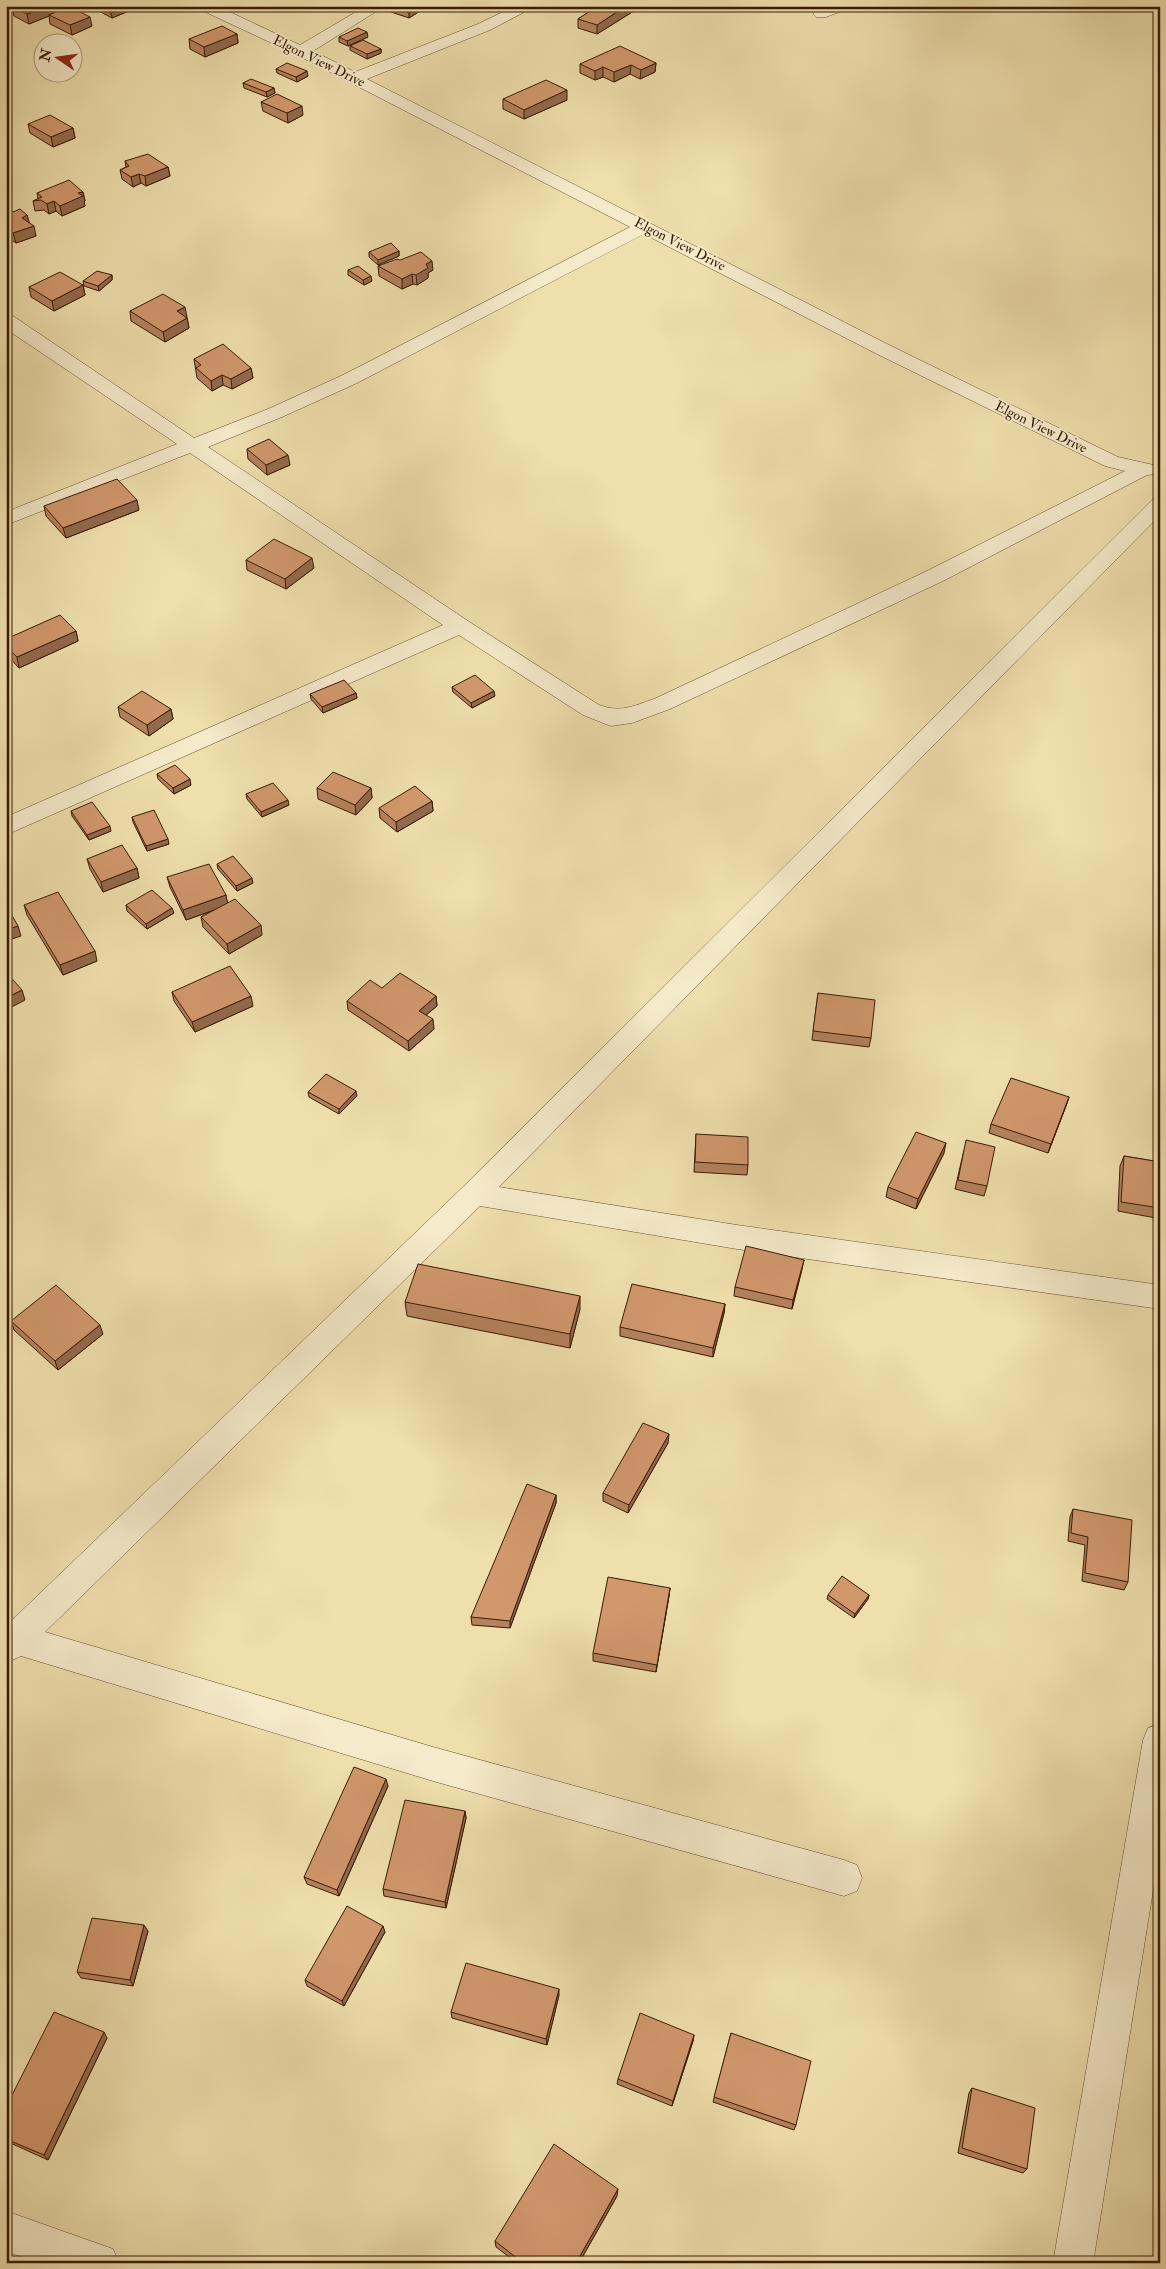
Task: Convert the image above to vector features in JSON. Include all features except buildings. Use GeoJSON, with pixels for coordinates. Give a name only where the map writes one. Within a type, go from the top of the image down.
{"type":"FeatureCollection","features":[{"type":"Feature","properties":{"kind":"street","name":"Elgon View Drive"},"geometry":{"type":"LineString","coordinates":[[204,6],[301,51],[891,353],[1112,462],[1151,470]]}},
{"type":"Feature","properties":{"kind":"street"},"geometry":{"type":"LineString","coordinates":[[301,51],[377,6]]}},
{"type":"Feature","properties":{"kind":"street"},"geometry":{"type":"LineString","coordinates":[[354,78],[484,28],[528,6]]}},
{"type":"Feature","properties":{"kind":"street"},"geometry":{"type":"LineString","coordinates":[[821,14],[842,6]]}},
{"type":"Feature","properties":{"kind":"street"},"geometry":{"type":"LineString","coordinates":[[6,519],[194,447],[350,379],[645,226]]}},
{"type":"Feature","properties":{"kind":"street"},"geometry":{"type":"LineString","coordinates":[[6,320],[460,626],[591,710],[611,718],[632,714],[662,704],[935,576],[1151,470]]}},
{"type":"Feature","properties":{"kind":"street"},"geometry":{"type":"LineString","coordinates":[[844,1878],[11,1644],[474,1194],[1160,503]]}},
{"type":"Feature","properties":{"kind":"street"},"geometry":{"type":"LineString","coordinates":[[6,827],[460,626]]}},
{"type":"Feature","properties":{"kind":"street"},"geometry":{"type":"LineString","coordinates":[[474,1194],[747,1238],[1160,1297]]}},
{"type":"Feature","properties":{"kind":"street"},"geometry":{"type":"LineString","coordinates":[[1073,2263],[1160,1740]]}},
{"type":"Feature","properties":{"kind":"street"},"geometry":{"type":"LineString","coordinates":[[6,2231],[66,2254],[99,2263]]}}]}
